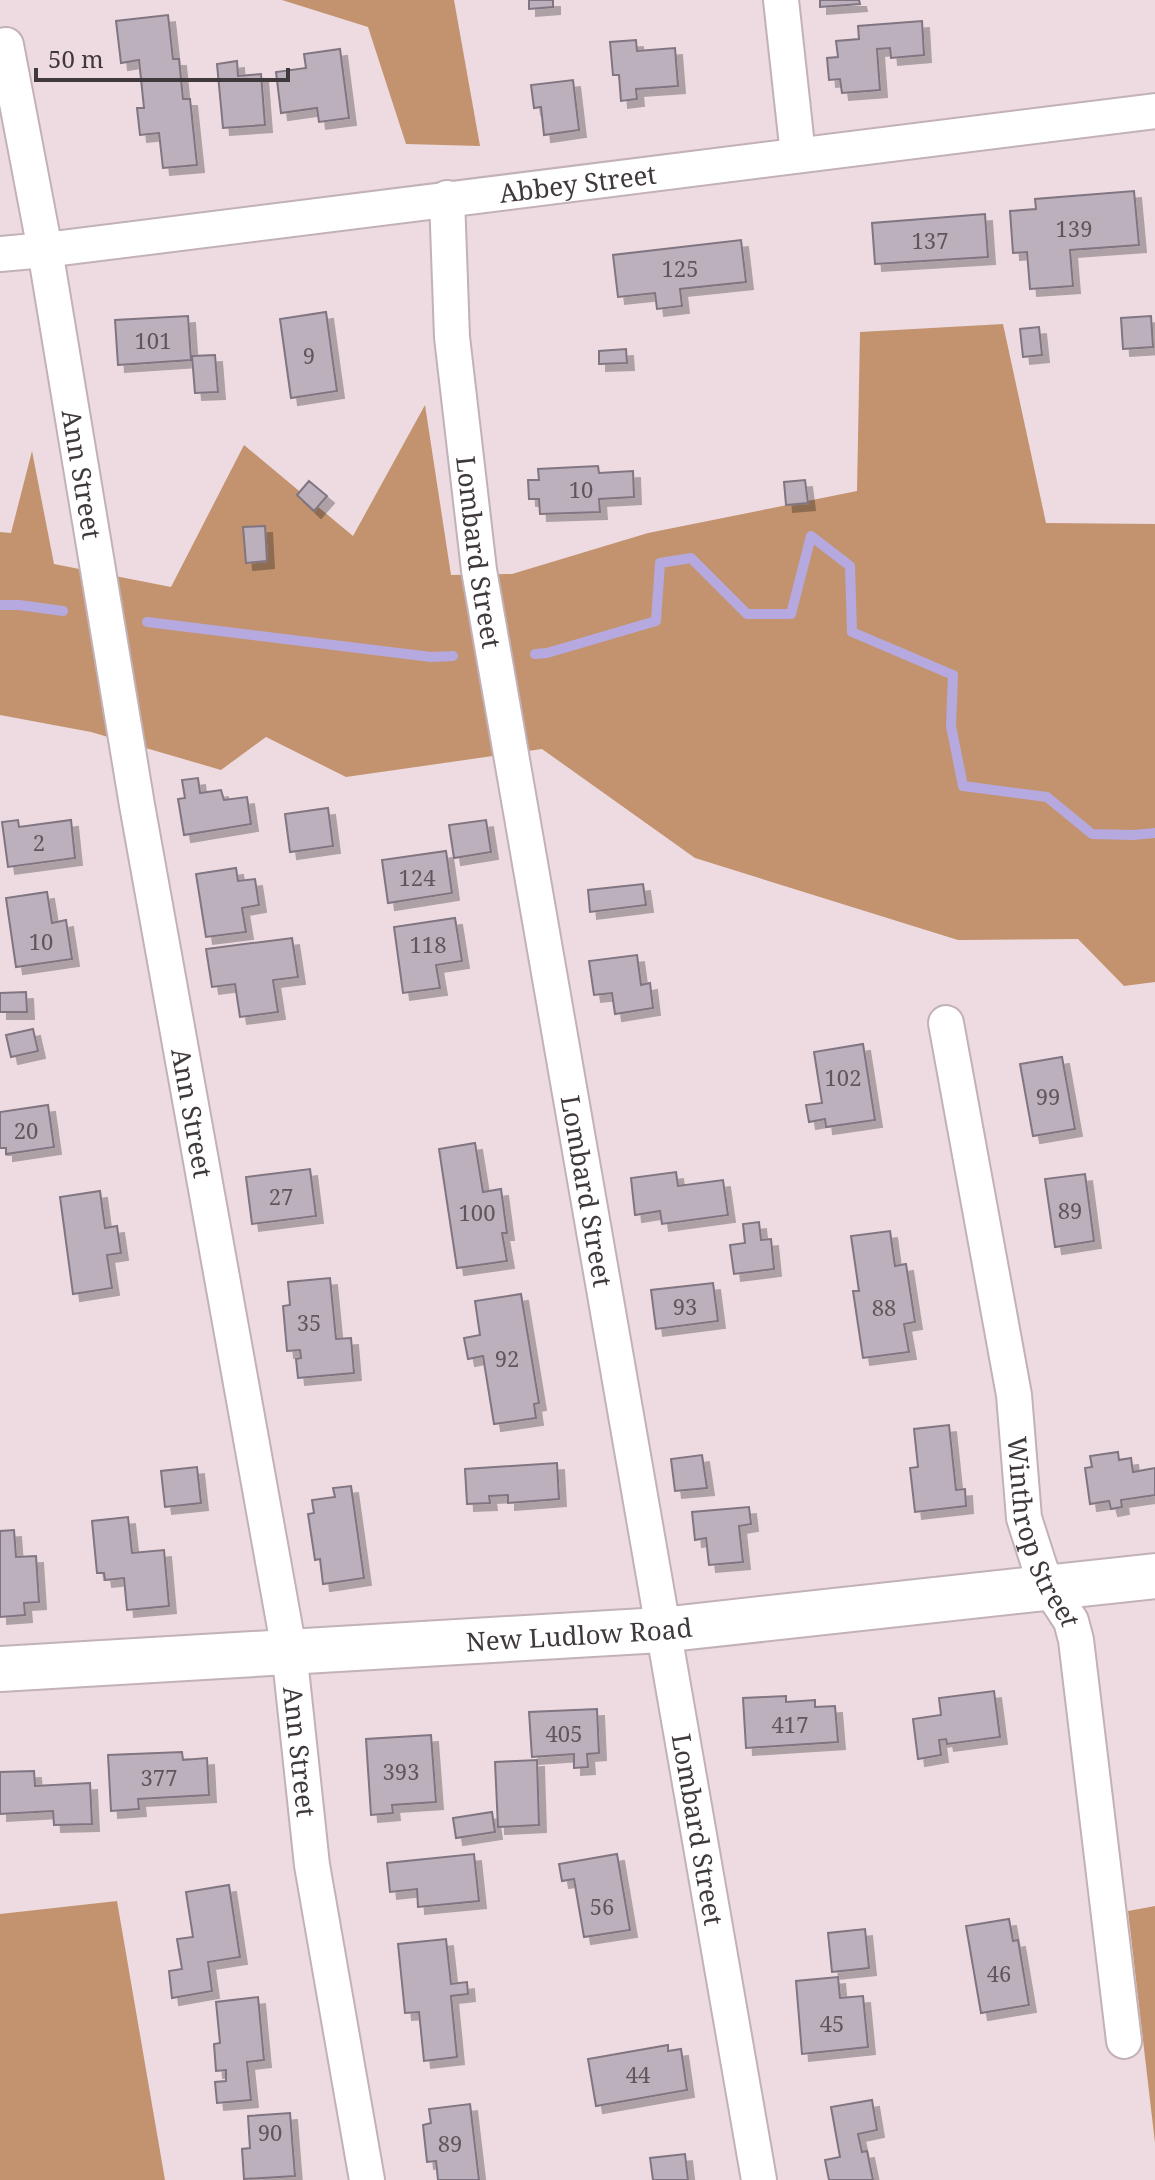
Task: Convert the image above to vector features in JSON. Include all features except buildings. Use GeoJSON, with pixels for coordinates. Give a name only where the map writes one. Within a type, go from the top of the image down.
{"type":"FeatureCollection","features":[{"type":"Feature","properties":{"kind":"main road","name":"New Ludlow Road"},"geometry":{"type":"LineString","coordinates":[[0,1669],[661,1630],[1155,1576]]}},
{"type":"Feature","properties":{"kind":"street"},"geometry":{"type":"LineString","coordinates":[[781,0],[798,155]]}},
{"type":"Feature","properties":{"kind":"street","name":"Ann Street"},"geometry":{"type":"LineString","coordinates":[[6,45],[45,250],[137,805],[289,1650],[312,1865],[367,2180]]}},
{"type":"Feature","properties":{"kind":"street","name":"Abbey Street"},"geometry":{"type":"LineString","coordinates":[[0,254],[1155,111]]}},
{"type":"Feature","properties":{"kind":"street","name":"Lombard Street"},"geometry":{"type":"LineString","coordinates":[[447,198],[452,337],[479,570],[759,2180]]}},
{"type":"Feature","properties":{"kind":"street","name":"Winthrop Street"},"geometry":{"type":"LineString","coordinates":[[946,1023],[1014,1395],[1024,1518],[1050,1589],[1071,1621],[1076,1640],[1124,2041]]}},
{"type":"Feature","properties":{"kind":"shaded area"},"geometry":{"type":"Polygon","coordinates":[[[282,0],[454,0],[480,146],[406,144],[368,27],[282,0]]]}},
{"type":"Feature","properties":{"kind":"shaded area"},"geometry":{"type":"Polygon","coordinates":[[[1003,324],[1046,523],[1155,524],[1155,982],[1124,986],[1078,939],[958,940],[695,858],[542,749],[346,777],[266,737],[221,770],[91,732],[0,715],[0,532],[11,533],[32,451],[54,564],[171,587],[244,445],[353,536],[425,405],[451,575],[512,574],[648,533],[857,491],[860,332],[1003,324]]]}},
{"type":"Feature","properties":{"kind":"shaded area"},"geometry":{"type":"Polygon","coordinates":[[[117,1901],[165,2180],[0,2180],[0,1914],[117,1901]]]}},
{"type":"Feature","properties":{"kind":"shaded area"},"geometry":{"type":"Polygon","coordinates":[[[1155,1906],[1155,2143],[1128,1911],[1155,1906]]]}},
{"type":"Feature","properties":{"kind":"waterway"},"geometry":{"type":"LineString","coordinates":[[535,654],[656,621],[660,563],[691,558],[747,614],[791,614],[811,536],[850,566],[852,632],[953,675],[951,726],[963,786],[1047,797],[1092,834],[1155,833]]}},
{"type":"Feature","properties":{"kind":"waterway"},"geometry":{"type":"LineString","coordinates":[[0,605],[63,611]]}},
{"type":"Feature","properties":{"kind":"waterway"},"geometry":{"type":"LineString","coordinates":[[147,622],[431,657],[453,656]]}}]}
